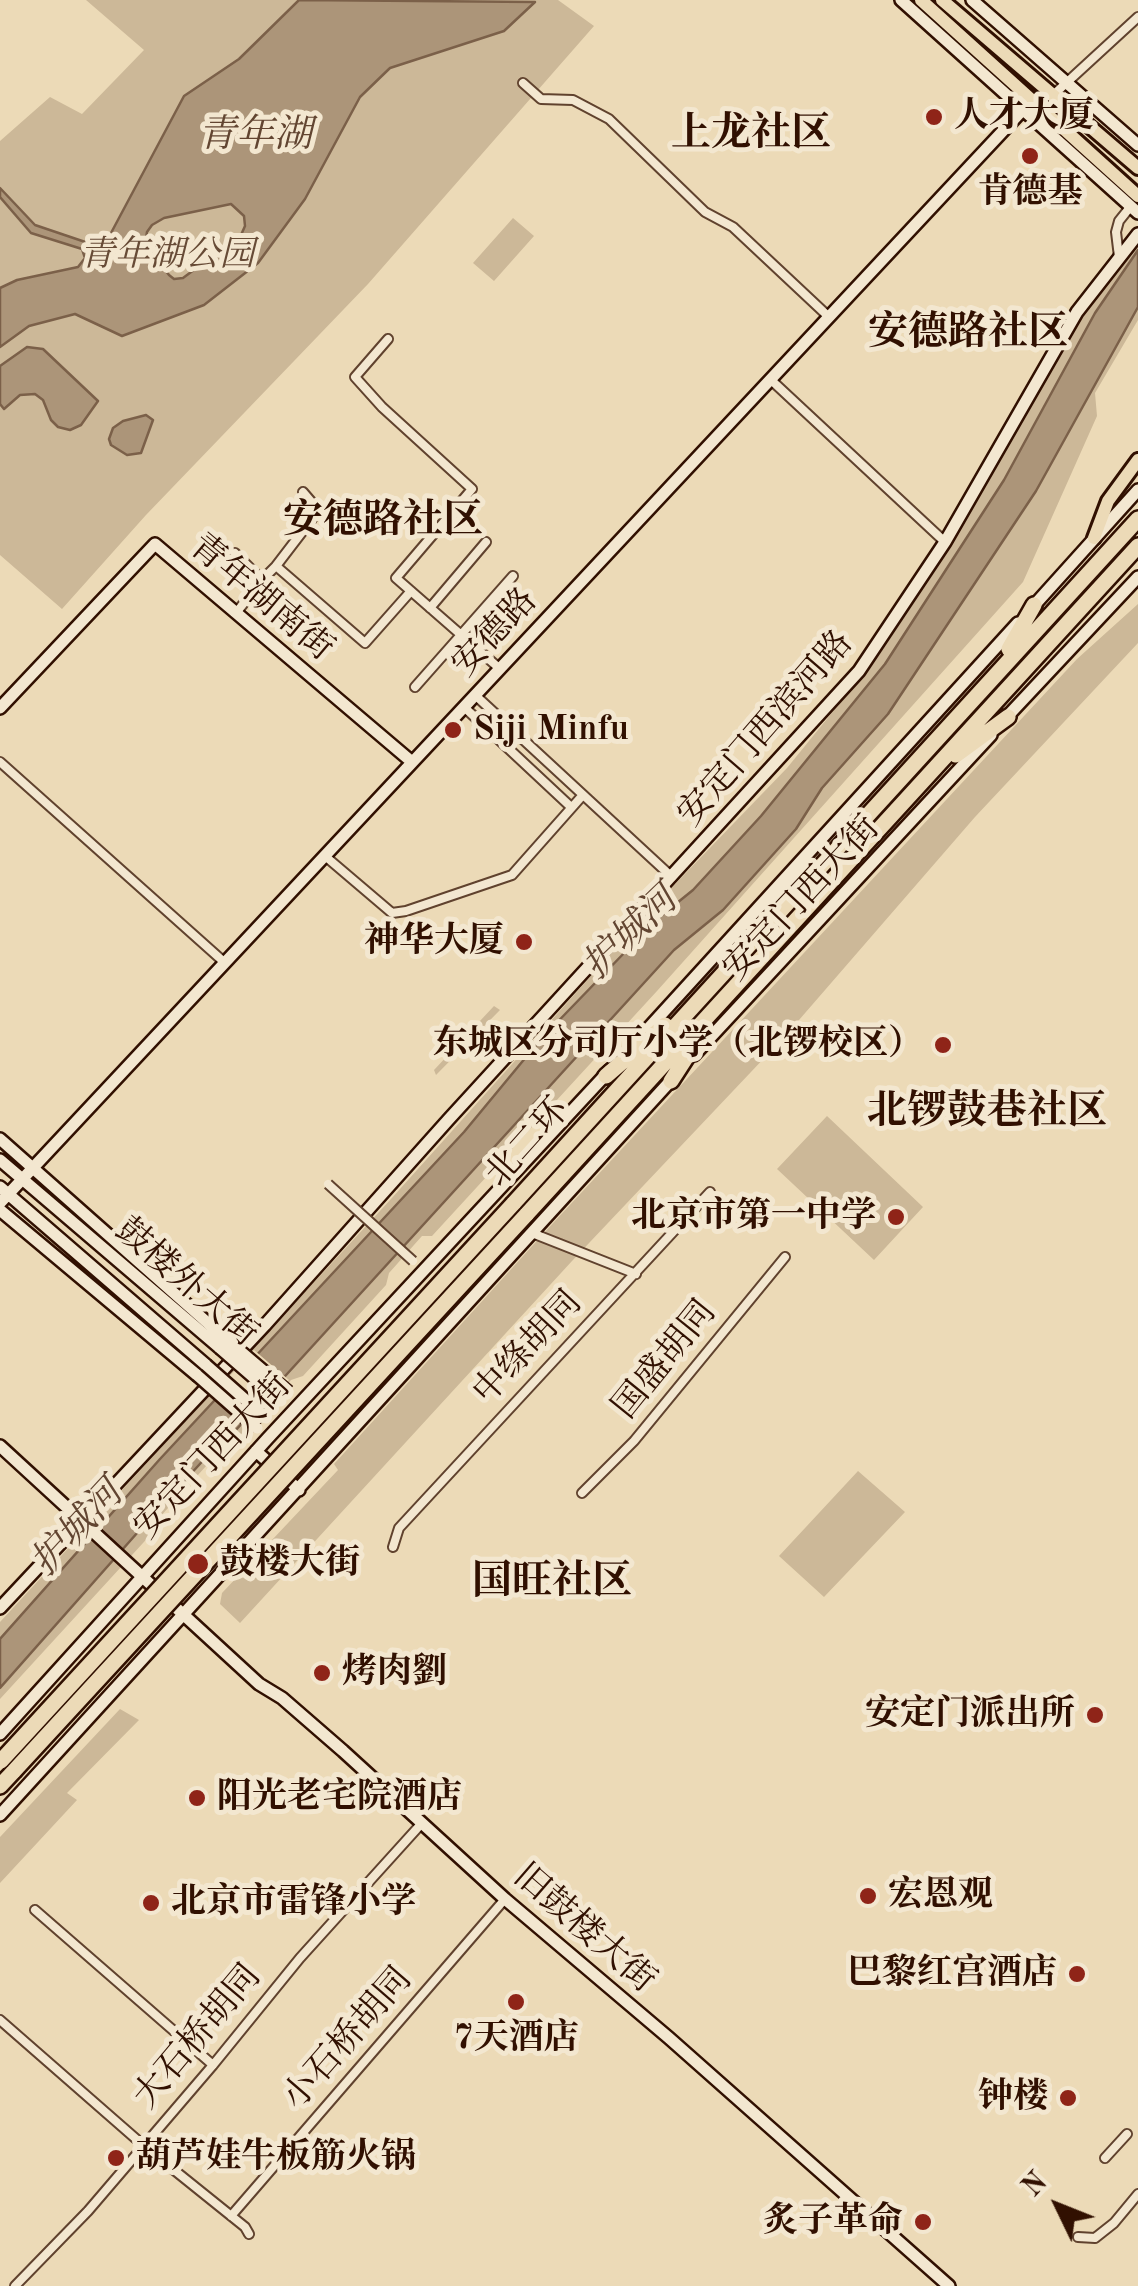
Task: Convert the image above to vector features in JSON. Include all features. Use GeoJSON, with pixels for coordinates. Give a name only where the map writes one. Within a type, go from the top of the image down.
{"type":"FeatureCollection","features":[{"type":"Feature","properties":{"kind":"highway","name":"北二环"},"geometry":{"type":"LineString","coordinates":[[5,1764],[526,1214],[994,674],[1138,519]]}},
{"type":"Feature","properties":{"kind":"highway","name":"北二环"},"geometry":{"type":"LineString","coordinates":[[0,1786],[5,1764],[721,988],[925,779],[1138,546]]}},
{"type":"Feature","properties":{"kind":"highway"},"geometry":{"type":"LineString","coordinates":[[994,674],[1034,605]]}},
{"type":"Feature","properties":{"kind":"highway"},"geometry":{"type":"LineString","coordinates":[[925,779],[1008,717]]}},
{"type":"Feature","properties":{"kind":"highway"},"geometry":{"type":"LineString","coordinates":[[606,1076],[721,988]]}},
{"type":"Feature","properties":{"kind":"highway"},"geometry":{"type":"LineString","coordinates":[[671,1080],[721,988]]}},
{"type":"Feature","properties":{"kind":"main road"},"geometry":{"type":"LineString","coordinates":[[921,0],[1027,106],[1136,205]]}},
{"type":"Feature","properties":{"kind":"main road"},"geometry":{"type":"LineString","coordinates":[[942,0],[1138,168]]}},
{"type":"Feature","properties":{"kind":"main road"},"geometry":{"type":"LineString","coordinates":[[1094,538],[1108,501],[1138,460]]}},
{"type":"Feature","properties":{"kind":"street"},"geometry":{"type":"LineString","coordinates":[[901,0],[1027,106]]}},
{"type":"Feature","properties":{"kind":"street"},"geometry":{"type":"LineString","coordinates":[[972,0],[1138,145]]}},
{"type":"Feature","properties":{"kind":"street"},"geometry":{"type":"LineString","coordinates":[[1051,96],[1138,17]]}},
{"type":"Feature","properties":{"kind":"street"},"geometry":{"type":"LineString","coordinates":[[523,82],[541,99],[573,100],[609,120],[705,212],[734,227],[829,317]]}},
{"type":"Feature","properties":{"kind":"street","name":"安德路"},"geometry":{"type":"LineString","coordinates":[[2,1199],[1027,106]]}},
{"type":"Feature","properties":{"kind":"street"},"geometry":{"type":"LineString","coordinates":[[1119,257],[1119,221],[1136,205]]}},
{"type":"Feature","properties":{"kind":"street","name":"安定门西滨河路"},"geometry":{"type":"LineString","coordinates":[[0,1608],[265,1325],[859,671],[945,542],[1077,312],[1138,234]]}},
{"type":"Feature","properties":{"kind":"street"},"geometry":{"type":"LineString","coordinates":[[388,340],[354,377],[472,488],[396,578],[499,668]]}},
{"type":"Feature","properties":{"kind":"street"},"geometry":{"type":"LineString","coordinates":[[770,379],[945,542]]}},
{"type":"Feature","properties":{"kind":"street","name":"安定门西大街"},"geometry":{"type":"LineString","coordinates":[[0,1734],[317,1384],[418,1266],[606,1076],[1138,490]]}},
{"type":"Feature","properties":{"kind":"street"},"geometry":{"type":"LineString","coordinates":[[236,613],[312,519],[315,506],[302,492]]}},
{"type":"Feature","properties":{"kind":"street"},"geometry":{"type":"LineString","coordinates":[[430,608],[486,542]]}},
{"type":"Feature","properties":{"kind":"street","name":"青年湖南街"},"geometry":{"type":"LineString","coordinates":[[0,708],[154,544],[412,762]]}},
{"type":"Feature","properties":{"kind":"street"},"geometry":{"type":"LineString","coordinates":[[235,553],[262,580]]}},
{"type":"Feature","properties":{"kind":"street"},"geometry":{"type":"LineString","coordinates":[[276,566],[366,643],[411,591]]}},
{"type":"Feature","properties":{"kind":"street"},"geometry":{"type":"LineString","coordinates":[[415,686],[512,576]]}},
{"type":"Feature","properties":{"kind":"street","name":"安定门西大街"},"geometry":{"type":"LineString","coordinates":[[0,1815],[671,1080],[1138,577]]}},
{"type":"Feature","properties":{"kind":"street"},"geometry":{"type":"LineString","coordinates":[[474,695],[672,877]]}},
{"type":"Feature","properties":{"kind":"street"},"geometry":{"type":"LineString","coordinates":[[464,708],[570,807]]}},
{"type":"Feature","properties":{"kind":"street"},"geometry":{"type":"LineString","coordinates":[[0,762],[224,962]]}},
{"type":"Feature","properties":{"kind":"street"},"geometry":{"type":"LineString","coordinates":[[325,856],[392,913],[406,911],[512,875],[582,796]]}},
{"type":"Feature","properties":{"kind":"street","name":"鼓楼外大街"},"geometry":{"type":"LineString","coordinates":[[0,1139],[224,1344]]}},
{"type":"Feature","properties":{"kind":"street","name":"鼓楼外大街"},"geometry":{"type":"LineString","coordinates":[[0,1160],[224,1344],[339,1445]]}},
{"type":"Feature","properties":{"kind":"street"},"geometry":{"type":"LineString","coordinates":[[328,1184],[418,1266]]}},
{"type":"Feature","properties":{"kind":"street","name":"中绦胡同"},"geometry":{"type":"LineString","coordinates":[[394,1546],[399,1528],[710,1192]]}},
{"type":"Feature","properties":{"kind":"street","name":"鼓楼外大街"},"geometry":{"type":"LineString","coordinates":[[2,1199],[261,1423],[310,1477]]}},
{"type":"Feature","properties":{"kind":"street"},"geometry":{"type":"LineString","coordinates":[[532,1234],[636,1274]]}},
{"type":"Feature","properties":{"kind":"street","name":"国盛胡同"},"geometry":{"type":"LineString","coordinates":[[582,1493],[634,1442],[785,1257]]}},
{"type":"Feature","properties":{"kind":"street"},"geometry":{"type":"LineString","coordinates":[[317,1384],[360,1423]]}},
{"type":"Feature","properties":{"kind":"street","name":"鼓楼外大街"},"geometry":{"type":"LineString","coordinates":[[272,1433],[320,1466]]}},
{"type":"Feature","properties":{"kind":"street","name":"旧鼓楼大街"},"geometry":{"type":"LineString","coordinates":[[0,1446],[184,1614],[949,2286]]}},
{"type":"Feature","properties":{"kind":"street"},"geometry":{"type":"LineString","coordinates":[[256,1451],[299,1490]]}},
{"type":"Feature","properties":{"kind":"street"},"geometry":{"type":"LineString","coordinates":[[106,1616],[148,1652]]}},
{"type":"Feature","properties":{"kind":"street","name":"大石桥胡同"},"geometry":{"type":"LineString","coordinates":[[15,2286],[88,2212],[300,1958],[422,1823]]}},
{"type":"Feature","properties":{"kind":"street","name":"小石桥胡同"},"geometry":{"type":"LineString","coordinates":[[231,2216],[506,1898]]}},
{"type":"Feature","properties":{"kind":"street"},"geometry":{"type":"LineString","coordinates":[[35,1910],[213,2065]]}},
{"type":"Feature","properties":{"kind":"street"},"geometry":{"type":"LineString","coordinates":[[0,2020],[249,2234]]}},
{"type":"Feature","properties":{"kind":"street"},"geometry":{"type":"LineString","coordinates":[[1104,2158],[1127,2134]]}},
{"type":"Feature","properties":{"kind":"street"},"geometry":{"type":"LineString","coordinates":[[1078,2237],[1095,2238],[1138,2194]]}},
{"type":"Feature","properties":{"kind":"green space","name":"青年湖公园"},"geometry":{"type":"Polygon","coordinates":[[[86,0],[558,0],[594,26],[368,284],[146,515],[62,609],[0,555],[0,141],[50,97],[82,114],[144,50],[86,0]]]}},
{"type":"Feature","properties":{"kind":"green space"},"geometry":{"type":"Polygon","coordinates":[[[513,218],[534,236],[494,281],[473,263],[513,218]]]}},
{"type":"Feature","properties":{"kind":"green space"},"geometry":{"type":"Polygon","coordinates":[[[1138,243],[1138,320],[1095,393],[1097,416],[1023,582],[657,991],[432,1236],[422,1236],[389,1273],[386,1285],[303,1376],[291,1380],[237,1439],[236,1447],[217,1454],[158,1519],[154,1531],[0,1699],[0,1622],[391,1199],[652,908],[787,768],[879,655],[953,542],[1083,315],[1138,243]]]}},
{"type":"Feature","properties":{"kind":"green space"},"geometry":{"type":"Polygon","coordinates":[[[1138,604],[1138,643],[975,817],[786,1035],[572,1261],[240,1623],[220,1604],[222,1593],[338,1470],[334,1464],[1077,659],[1138,604]]]}},
{"type":"Feature","properties":{"kind":"green space"},"geometry":{"type":"Polygon","coordinates":[[[494,1006],[500,1010],[436,1075],[434,1070],[494,1006]]]}},
{"type":"Feature","properties":{"kind":"green space"},"geometry":{"type":"Polygon","coordinates":[[[827,1116],[923,1207],[874,1260],[777,1169],[827,1116]]]}},
{"type":"Feature","properties":{"kind":"green space"},"geometry":{"type":"Polygon","coordinates":[[[858,1471],[905,1512],[824,1597],[779,1556],[858,1471]]]}},
{"type":"Feature","properties":{"kind":"green space"},"geometry":{"type":"Polygon","coordinates":[[[120,1709],[139,1720],[67,1793],[77,1800],[0,1883],[0,1837],[120,1709]]]}},
{"type":"Feature","properties":{"kind":"water","name":"青年湖"},"geometry":{"type":"Polygon","coordinates":[[[299,0],[535,2],[504,31],[390,68],[360,97],[305,199],[258,263],[204,305],[122,336],[75,314],[29,326],[0,347],[0,288],[17,280],[78,267],[85,258],[82,249],[31,233],[0,197],[0,188],[35,225],[103,248],[184,96],[239,59],[299,0]],[[231,204],[164,218],[152,225],[145,244],[169,275],[183,278],[241,235],[244,216],[231,204]]]}},
{"type":"Feature","properties":{"kind":"water"},"geometry":{"type":"Polygon","coordinates":[[[1138,250],[1138,307],[1036,491],[888,714],[822,788],[796,829],[723,910],[674,950],[235,1431],[221,1441],[153,1515],[0,1688],[0,1639],[160,1459],[464,1132],[541,1039],[656,920],[693,890],[761,816],[885,664],[1004,480],[1095,313],[1138,250]]]}},
{"type":"Feature","properties":{"kind":"water"},"geometry":{"type":"Polygon","coordinates":[[[27,347],[43,349],[98,401],[81,425],[70,430],[58,427],[43,400],[35,394],[20,395],[4,409],[0,404],[0,366],[27,347]]]}},
{"type":"Feature","properties":{"kind":"water"},"geometry":{"type":"Polygon","coordinates":[[[146,415],[153,420],[141,453],[127,455],[111,445],[113,428],[146,415]]]}},
{"type":"Feature","properties":{"kind":"pier"},"geometry":{"type":"Polygon","coordinates":[[[254,1350],[289,1380],[246,1427],[211,1396],[254,1350]]]}},
{"type":"Feature","properties":{"kind":"place","name":"人才大厦"},"geometry":{"type":"Point","coordinates":[934,117]}},
{"type":"Feature","properties":{"kind":"place","name":"肯德基"},"geometry":{"type":"Point","coordinates":[1030,156]}},
{"type":"Feature","properties":{"kind":"place","name":"Siji Minfu"},"geometry":{"type":"Point","coordinates":[453,730]}},
{"type":"Feature","properties":{"kind":"place","name":"神华大厦"},"geometry":{"type":"Point","coordinates":[524,942]}},
{"type":"Feature","properties":{"kind":"place","name":"东城区分司厅小学（北锣校区）"},"geometry":{"type":"Point","coordinates":[943,1045]}},
{"type":"Feature","properties":{"kind":"place","name":"北京市第一中学"},"geometry":{"type":"Point","coordinates":[896,1217]}},
{"type":"Feature","properties":{"kind":"place","name":"鼓楼大街"},"geometry":{"type":"Point","coordinates":[198,1564]}},
{"type":"Feature","properties":{"kind":"place","name":"烤肉劉"},"geometry":{"type":"Point","coordinates":[322,1673]}},
{"type":"Feature","properties":{"kind":"place","name":"安定门派出所"},"geometry":{"type":"Point","coordinates":[1095,1715]}},
{"type":"Feature","properties":{"kind":"place","name":"阳光老宅院酒店"},"geometry":{"type":"Point","coordinates":[197,1798]}},
{"type":"Feature","properties":{"kind":"place","name":"宏恩观"},"geometry":{"type":"Point","coordinates":[868,1896]}},
{"type":"Feature","properties":{"kind":"place","name":"北京市雷锋小学"},"geometry":{"type":"Point","coordinates":[151,1903]}},
{"type":"Feature","properties":{"kind":"place","name":"巴黎红宫酒店"},"geometry":{"type":"Point","coordinates":[1077,1974]}},
{"type":"Feature","properties":{"kind":"place","name":"7天酒店"},"geometry":{"type":"Point","coordinates":[516,2002]}},
{"type":"Feature","properties":{"kind":"place","name":"钟楼"},"geometry":{"type":"Point","coordinates":[1068,2098]}},
{"type":"Feature","properties":{"kind":"place","name":"葫芦娃牛板筋火锅"},"geometry":{"type":"Point","coordinates":[116,2158]}},
{"type":"Feature","properties":{"kind":"place","name":"炙子革命"},"geometry":{"type":"Point","coordinates":[923,2222]}},
{"type":"Feature","properties":{"kind":"district","name":"上龙社区"},"geometry":{"type":"Point","coordinates":[751,135]}},
{"type":"Feature","properties":{"kind":"district","name":"安德路社区"},"geometry":{"type":"Point","coordinates":[968,334]}},
{"type":"Feature","properties":{"kind":"district","name":"安德路社区"},"geometry":{"type":"Point","coordinates":[383,522]}},
{"type":"Feature","properties":{"kind":"district","name":"北锣鼓巷社区"},"geometry":{"type":"Point","coordinates":[987,1113]}},
{"type":"Feature","properties":{"kind":"district","name":"国旺社区"},"geometry":{"type":"Point","coordinates":[552,1583]}},
{"type":"Feature","properties":{"kind":"water label","name":"护城河"},"geometry":{"type":"Point","coordinates":[631,934]}},
{"type":"Feature","properties":{"kind":"water label","name":"护城河"},"geometry":{"type":"Point","coordinates":[78,1529]}}]}
